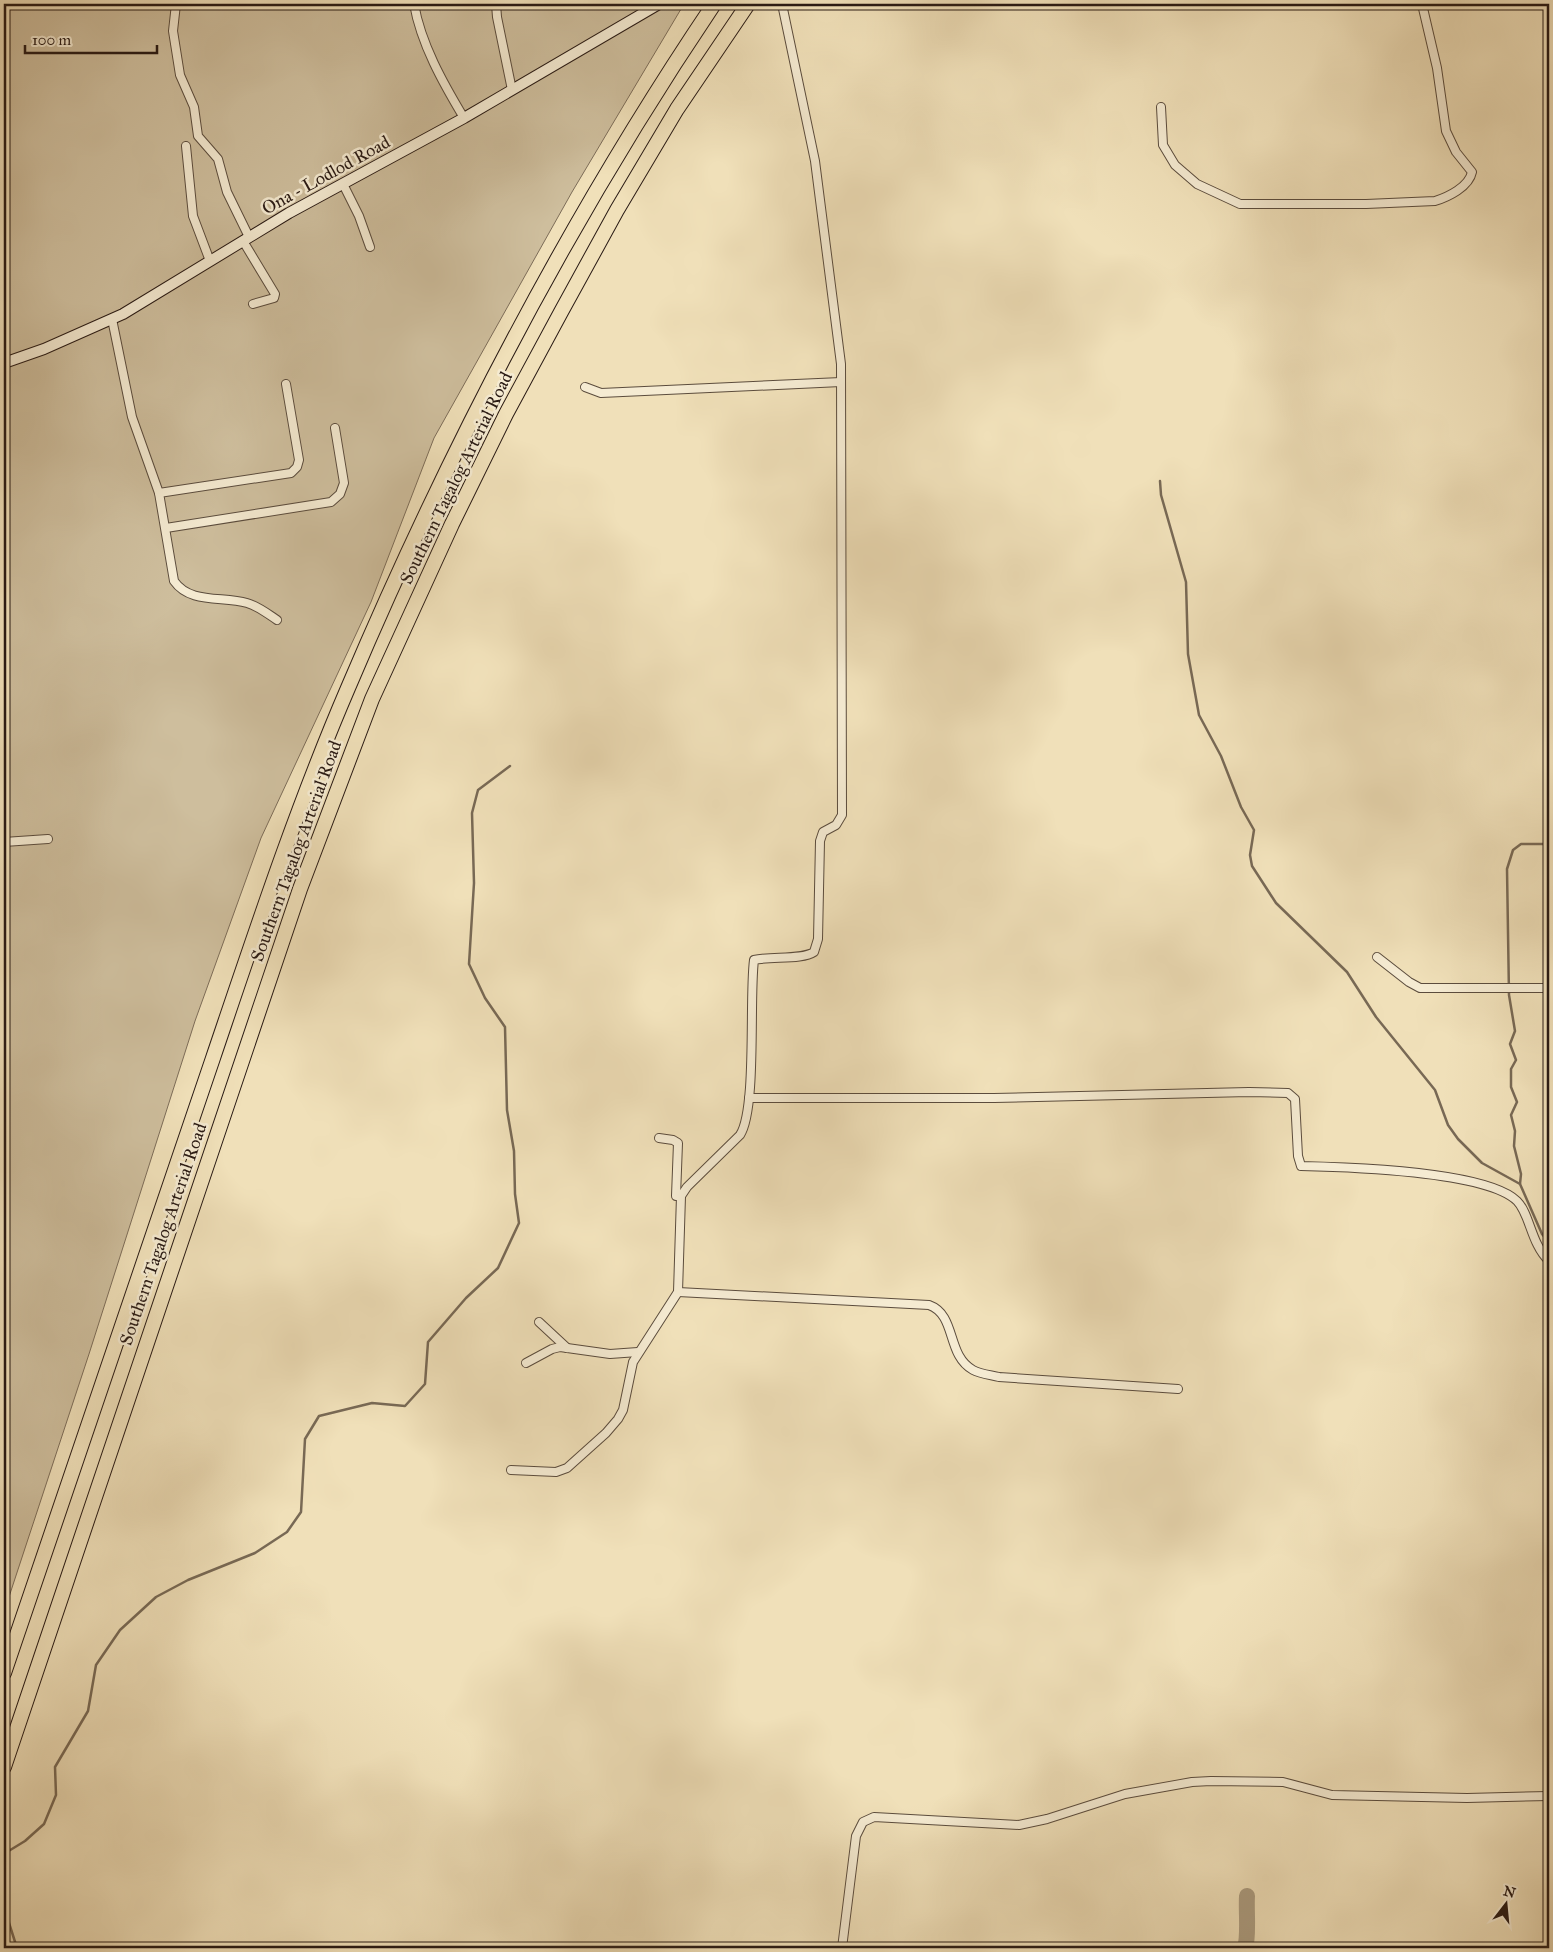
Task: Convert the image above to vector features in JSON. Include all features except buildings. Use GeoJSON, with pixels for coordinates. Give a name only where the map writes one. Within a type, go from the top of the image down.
{"type":"FeatureCollection","features":[{"type":"Feature","properties":{"kind":"highway","name":"Southern Tagalog Arterial Road"},"geometry":{"type":"LineString","coordinates":[[4,1672],[139,1270],[264,908],[346,691],[426,514],[536,298],[653,94],[714,4]]}},
{"type":"Feature","properties":{"kind":"highway","name":"Southern Tagalog Arterial Road"},"geometry":{"type":"LineString","coordinates":[[4,1767],[300,889],[372,699],[456,516],[556,320],[617,210],[677,109],[748,4]]}},
{"type":"Feature","properties":{"kind":"main road","name":"Ona - Lodlod Road"},"geometry":{"type":"LineString","coordinates":[[4,363],[44,349],[112,319],[246,239],[464,118],[659,4]]}},
{"type":"Feature","properties":{"kind":"street"},"geometry":{"type":"LineString","coordinates":[[176,4],[173,31],[180,75],[194,107],[198,136],[218,159],[227,192],[246,239],[275,294],[274,298],[253,304]]}},
{"type":"Feature","properties":{"kind":"street"},"geometry":{"type":"LineString","coordinates":[[414,4],[417,22],[444,86],[464,118]]}},
{"type":"Feature","properties":{"kind":"street"},"geometry":{"type":"LineString","coordinates":[[496,4],[512,90]]}},
{"type":"Feature","properties":{"kind":"street"},"geometry":{"type":"LineString","coordinates":[[511,1470],[545,1472],[567,1468],[606,1433],[623,1410],[631,1369],[638,1352],[678,1292],[681,1196],[687,1187],[740,1135],[745,1124],[749,1098],[754,960],[771,956],[806,957],[814,952],[818,939],[820,841],[823,832],[836,826],[842,815],[841,364],[814,161],[782,4]]}},
{"type":"Feature","properties":{"kind":"street"},"geometry":{"type":"LineString","coordinates":[[1161,107],[1163,145],[1175,166],[1197,184],[1240,204],[1366,204],[1435,201],[1445,198],[1468,182],[1472,172],[1456,152],[1446,131],[1437,68],[1422,4]]}},
{"type":"Feature","properties":{"kind":"street"},"geometry":{"type":"LineString","coordinates":[[186,146],[194,216],[210,261]]}},
{"type":"Feature","properties":{"kind":"street"},"geometry":{"type":"LineString","coordinates":[[343,184],[359,216],[370,247]]}},
{"type":"Feature","properties":{"kind":"street"},"geometry":{"type":"LineString","coordinates":[[112,319],[132,417],[159,493],[174,581],[181,590],[189,595],[253,605],[278,620]]}},
{"type":"Feature","properties":{"kind":"street"},"geometry":{"type":"LineString","coordinates":[[585,387],[601,393],[841,382]]}},
{"type":"Feature","properties":{"kind":"street"},"geometry":{"type":"LineString","coordinates":[[159,493],[291,473],[298,467],[299,460],[286,384]]}},
{"type":"Feature","properties":{"kind":"street"},"geometry":{"type":"LineString","coordinates":[[166,528],[331,502],[340,494],[344,483],[335,428]]}},
{"type":"Feature","properties":{"kind":"street"},"geometry":{"type":"LineString","coordinates":[[4,842],[48,840]]}},
{"type":"Feature","properties":{"kind":"street"},"geometry":{"type":"LineString","coordinates":[[1377,957],[1416,987],[1498,986],[1549,988]]}},
{"type":"Feature","properties":{"kind":"street"},"geometry":{"type":"LineString","coordinates":[[749,1098],[994,1098],[1249,1092],[1288,1093],[1296,1099],[1301,1166],[1370,1168],[1485,1184],[1512,1197],[1520,1205],[1532,1235],[1543,1256],[1549,1261]]}},
{"type":"Feature","properties":{"kind":"street"},"geometry":{"type":"LineString","coordinates":[[659,1138],[673,1140],[678,1143],[676,1196],[681,1196]]}},
{"type":"Feature","properties":{"kind":"street"},"geometry":{"type":"LineString","coordinates":[[678,1292],[929,1305],[938,1308],[944,1314],[957,1352],[972,1370],[999,1377],[1178,1389]]}},
{"type":"Feature","properties":{"kind":"street"},"geometry":{"type":"LineString","coordinates":[[539,1322],[567,1348]]}},
{"type":"Feature","properties":{"kind":"street"},"geometry":{"type":"LineString","coordinates":[[526,1363],[552,1349],[567,1348],[610,1354],[638,1352]]}},
{"type":"Feature","properties":{"kind":"street"},"geometry":{"type":"LineString","coordinates":[[842,1948],[856,1836],[863,1822],[874,1817],[1019,1824],[1048,1820],[1126,1794],[1192,1782],[1211,1781],[1283,1782],[1332,1795],[1467,1798],[1549,1796]]}},
{"type":"Feature","properties":{"kind":"shaded area"},"geometry":{"type":"Polygon","coordinates":[[[4,4],[684,4],[572,192],[434,438],[371,602],[261,838],[195,1021],[89,1354],[4,1612],[4,4]]]}},
{"type":"Feature","properties":{"kind":"waterway"},"geometry":{"type":"LineString","coordinates":[[1160,481],[1161,495],[1186,582],[1188,654],[1199,715],[1221,756],[1241,807],[1254,830],[1250,855],[1252,866],[1276,903],[1347,972],[1376,1017],[1435,1090],[1448,1125],[1458,1139],[1482,1163],[1520,1184],[1542,1234],[1549,1243]]}},
{"type":"Feature","properties":{"kind":"waterway"},"geometry":{"type":"LineString","coordinates":[[4,1874],[7,1852],[25,1841],[44,1824],[56,1795],[55,1767],[88,1711],[96,1665],[120,1630],[156,1597],[188,1580],[255,1553],[287,1532],[301,1512],[305,1439],[319,1416],[372,1403],[405,1406],[425,1384],[428,1342],[466,1298],[498,1268],[519,1223],[515,1194],[514,1151],[507,1110],[505,1027],[485,998],[469,964],[474,883],[472,813],[478,790],[510,766]]}},
{"type":"Feature","properties":{"kind":"waterway"},"geometry":{"type":"LineString","coordinates":[[1520,1184],[1521,1174],[1514,1146],[1515,1131],[1511,1115],[1517,1102],[1511,1087],[1511,1069],[1516,1060],[1510,1044],[1515,1031],[1509,995],[1507,869],[1513,850],[1521,844],[1549,844]]}},
{"type":"Feature","properties":{"kind":"waterway"},"geometry":{"type":"LineString","coordinates":[[4,1886],[9,1923],[17,1948]]}},
{"type":"Feature","properties":{"kind":"waterway"},"geometry":{"type":"LineString","coordinates":[[1245,1948],[1247,1896]]}}]}
